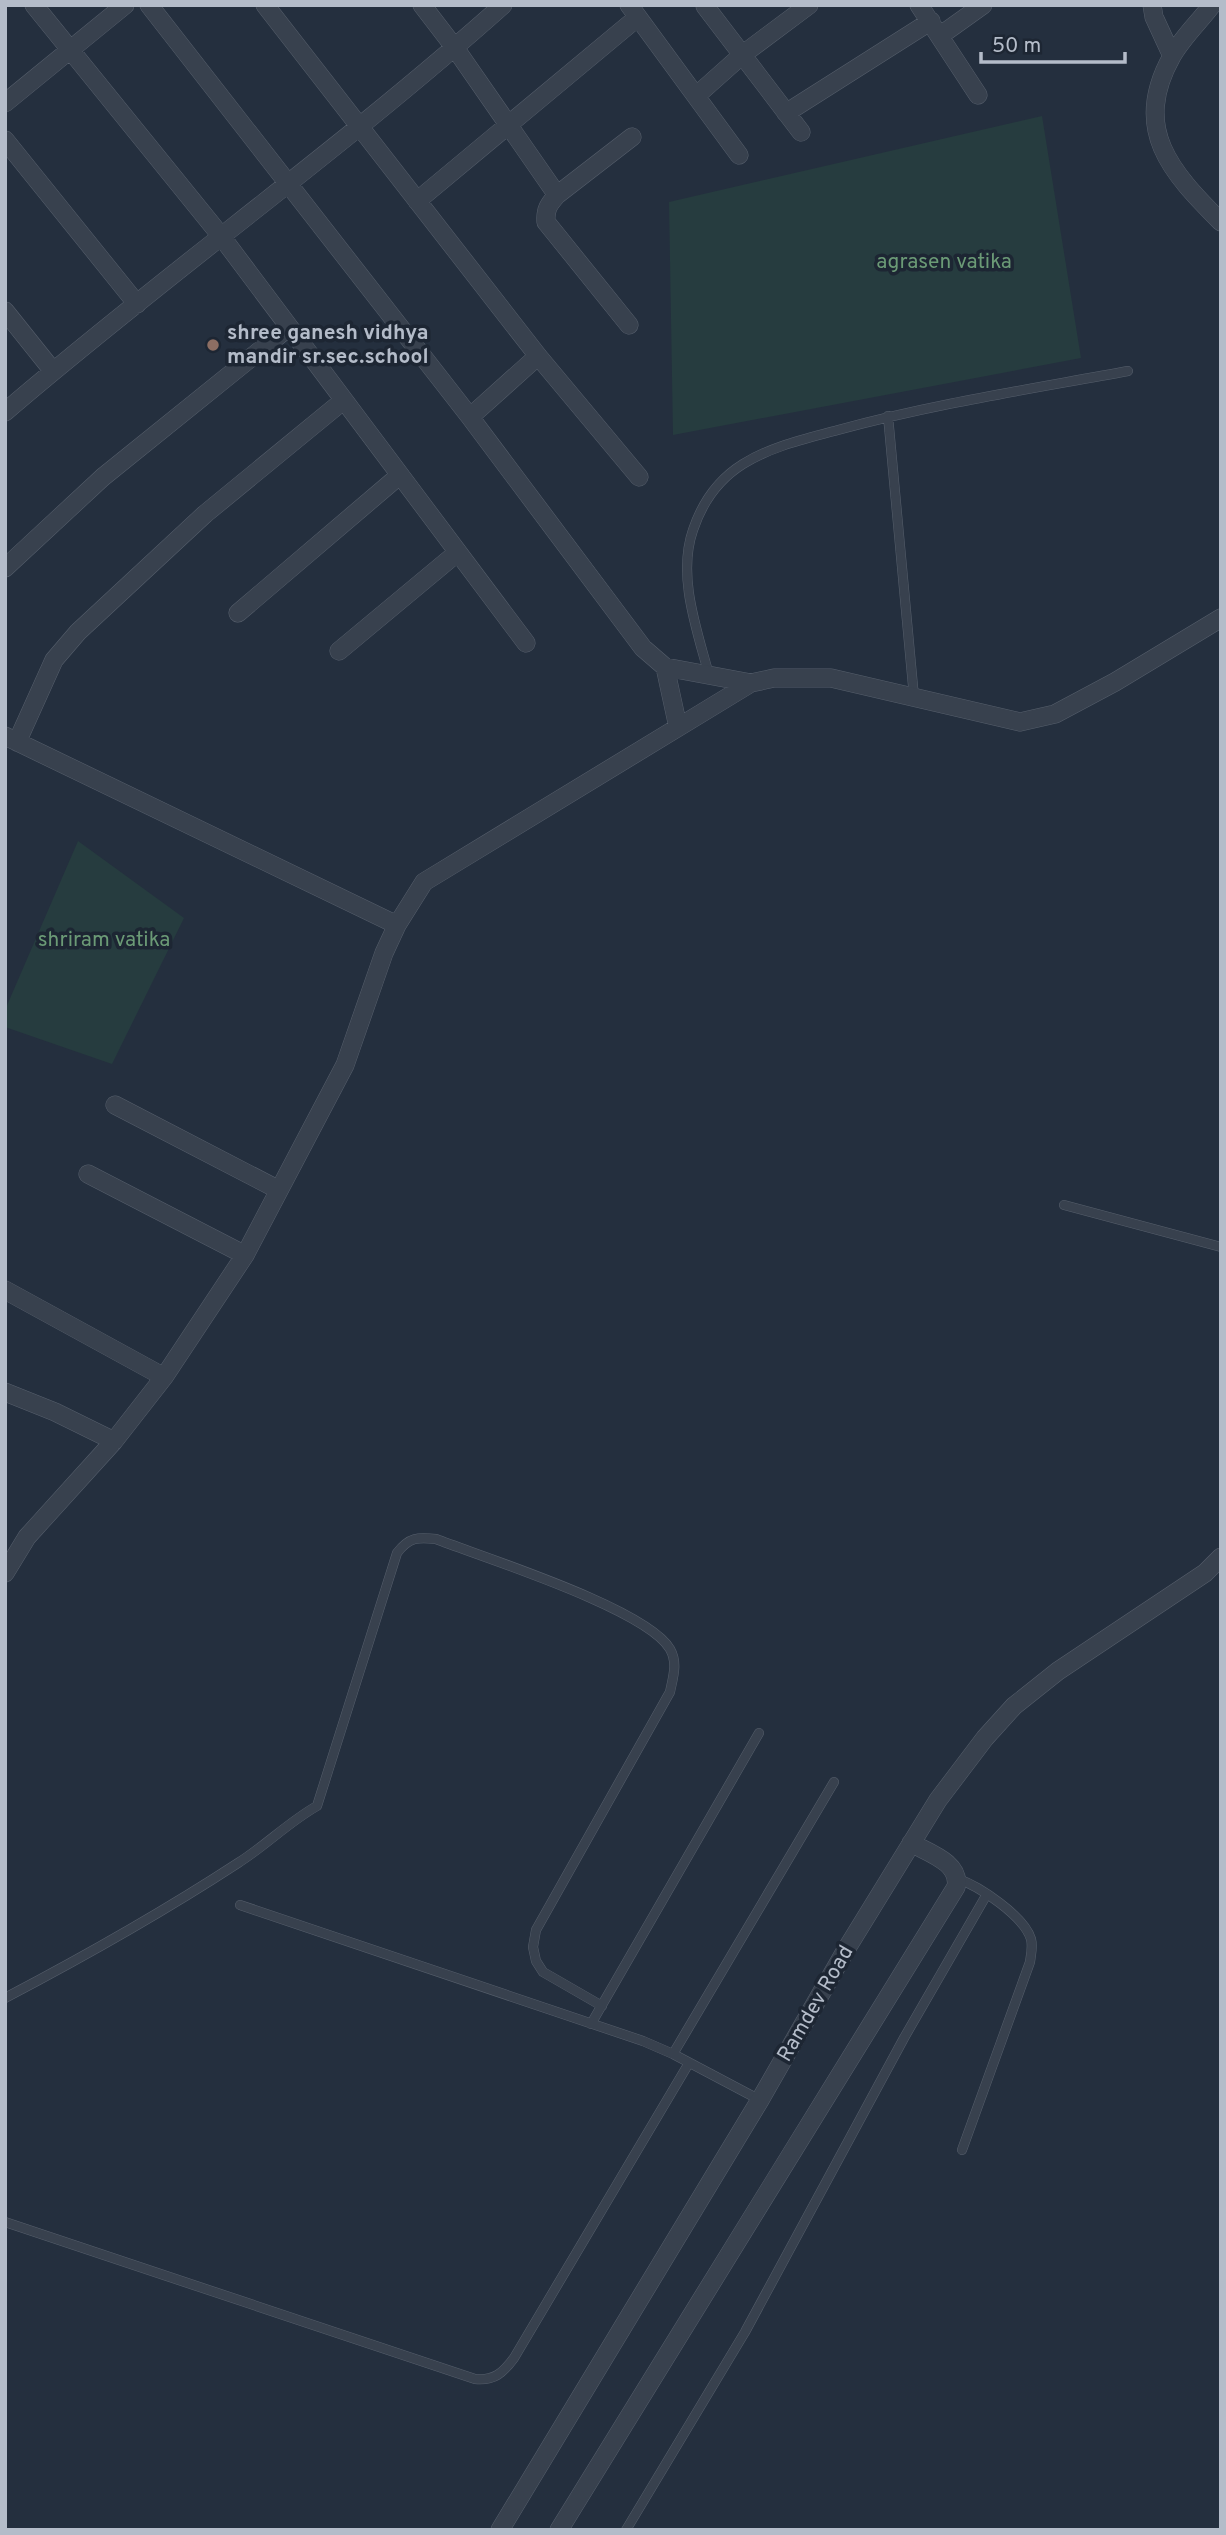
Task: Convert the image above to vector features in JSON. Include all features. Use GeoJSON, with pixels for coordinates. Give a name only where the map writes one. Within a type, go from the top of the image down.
{"type":"FeatureCollection","features":[{"type":"Feature","properties":{"kind":"street"},"geometry":{"type":"LineString","coordinates":[[33,5],[221,236],[526,643]]}},
{"type":"Feature","properties":{"kind":"street"},"geometry":{"type":"LineString","coordinates":[[5,103],[125,5]]}},
{"type":"Feature","properties":{"kind":"street"},"geometry":{"type":"LineString","coordinates":[[149,5],[470,417],[643,648],[665,667],[751,683]]}},
{"type":"Feature","properties":{"kind":"street"},"geometry":{"type":"LineString","coordinates":[[265,5],[538,356],[639,477]]}},
{"type":"Feature","properties":{"kind":"street"},"geometry":{"type":"LineString","coordinates":[[422,5],[557,195]]}},
{"type":"Feature","properties":{"kind":"street"},"geometry":{"type":"LineString","coordinates":[[5,412],[221,236],[359,128],[503,5]]}},
{"type":"Feature","properties":{"kind":"street"},"geometry":{"type":"LineString","coordinates":[[696,96],[743,55],[809,5]]}},
{"type":"Feature","properties":{"kind":"street"},"geometry":{"type":"LineString","coordinates":[[919,5],[978,95]]}},
{"type":"Feature","properties":{"kind":"street"},"geometry":{"type":"LineString","coordinates":[[786,113],[936,28],[983,5]]}},
{"type":"Feature","properties":{"kind":"street"},"geometry":{"type":"LineString","coordinates":[[1152,5],[1154,17],[1172,56]]}},
{"type":"Feature","properties":{"kind":"street"},"geometry":{"type":"LineString","coordinates":[[1212,5],[1172,56],[1160,83],[1156,127],[1165,157],[1190,191],[1221,222]]}},
{"type":"Feature","properties":{"kind":"street"},"geometry":{"type":"LineString","coordinates":[[705,6],[800,132]]}},
{"type":"Feature","properties":{"kind":"street"},"geometry":{"type":"LineString","coordinates":[[417,201],[634,11],[739,155]]}},
{"type":"Feature","properties":{"kind":"street"},"geometry":{"type":"LineString","coordinates":[[629,325],[546,222],[548,205],[557,195],[632,137]]}},
{"type":"Feature","properties":{"kind":"street"},"geometry":{"type":"LineString","coordinates":[[5,140],[137,304]]}},
{"type":"Feature","properties":{"kind":"street"},"geometry":{"type":"LineString","coordinates":[[8,320],[53,371]]}},
{"type":"Feature","properties":{"kind":"street"},"geometry":{"type":"LineString","coordinates":[[5,568],[103,477],[289,327]]}},
{"type":"Feature","properties":{"kind":"street"},"geometry":{"type":"LineString","coordinates":[[470,417],[538,356]]}},
{"type":"Feature","properties":{"kind":"street"},"geometry":{"type":"LineString","coordinates":[[344,400],[205,514],[78,632],[54,660],[11,739],[397,925]]}},
{"type":"Feature","properties":{"kind":"street"},"geometry":{"type":"LineString","coordinates":[[238,613],[400,475]]}},
{"type":"Feature","properties":{"kind":"street"},"geometry":{"type":"LineString","coordinates":[[339,651],[458,552]]}},
{"type":"Feature","properties":{"kind":"street"},"geometry":{"type":"LineString","coordinates":[[5,1573],[27,1537],[114,1441],[164,1377],[245,1255],[345,1065],[384,953],[397,925],[424,881],[751,683],[774,678],[831,678],[1020,722],[1055,714],[1115,682],[1221,618]]}},
{"type":"Feature","properties":{"kind":"street"},"geometry":{"type":"LineString","coordinates":[[665,667],[678,727]]}},
{"type":"Feature","properties":{"kind":"street"},"geometry":{"type":"LineString","coordinates":[[115,1105],[279,1191]]}},
{"type":"Feature","properties":{"kind":"street"},"geometry":{"type":"LineString","coordinates":[[88,1174],[245,1255]]}},
{"type":"Feature","properties":{"kind":"street"},"geometry":{"type":"LineString","coordinates":[[5,1290],[164,1377]]}},
{"type":"Feature","properties":{"kind":"street"},"geometry":{"type":"LineString","coordinates":[[5,1392],[55,1412],[114,1441]]}},
{"type":"Feature","properties":{"kind":"street","name":"Ramdev Road"},"geometry":{"type":"LineString","coordinates":[[501,2529],[761,2100],[847,1948],[937,1800],[985,1738],[1014,1706],[1058,1671],[1205,1573],[1221,1557]]}},
{"type":"Feature","properties":{"kind":"street"},"geometry":{"type":"LineString","coordinates":[[559,2530],[956,1887],[955,1873],[911,1843]]}},
{"type":"Feature","properties":{"kind":"lane"},"geometry":{"type":"LineString","coordinates":[[709,675],[687,572],[692,531],[707,499],[723,480],[743,464],[780,446],[888,416],[1128,371]]}},
{"type":"Feature","properties":{"kind":"lane"},"geometry":{"type":"LineString","coordinates":[[888,416],[914,697]]}},
{"type":"Feature","properties":{"kind":"lane"},"geometry":{"type":"LineString","coordinates":[[1065,1205],[1221,1247]]}},
{"type":"Feature","properties":{"kind":"lane"},"geometry":{"type":"LineString","coordinates":[[5,1998],[130,1930],[240,1862],[287,1829],[298,1816],[317,1806],[397,1553],[411,1538],[421,1537],[436,1539],[593,1598],[642,1624],[670,1649],[674,1662],[670,1692],[536,1930],[533,1947],[536,1961],[543,1972],[602,2006]]}},
{"type":"Feature","properties":{"kind":"lane"},"geometry":{"type":"LineString","coordinates":[[592,2024],[759,1733]]}},
{"type":"Feature","properties":{"kind":"lane"},"geometry":{"type":"LineString","coordinates":[[673,2054],[834,1782]]}},
{"type":"Feature","properties":{"kind":"lane"},"geometry":{"type":"LineString","coordinates":[[955,1873],[987,1894],[1023,1924],[1030,1936],[1032,1947],[1030,1962],[962,2150]]}},
{"type":"Feature","properties":{"kind":"lane"},"geometry":{"type":"LineString","coordinates":[[626,2530],[745,2332],[904,2038],[987,1894]]}},
{"type":"Feature","properties":{"kind":"lane"},"geometry":{"type":"LineString","coordinates":[[240,1905],[673,2054],[761,2100]]}},
{"type":"Feature","properties":{"kind":"lane"},"geometry":{"type":"LineString","coordinates":[[5,2221],[475,2379],[487,2380],[501,2374],[514,2358],[689,2063]]}},
{"type":"Feature","properties":{"kind":"green space","name":"agrasen vatika"},"geometry":{"type":"Polygon","coordinates":[[[1042,116],[1081,358],[673,435],[669,202],[1042,116]]]}},
{"type":"Feature","properties":{"kind":"green space","name":"shriram vatika"},"geometry":{"type":"Polygon","coordinates":[[[78,841],[184,918],[112,1064],[5,1027],[5,1010],[78,841]]]}},
{"type":"Feature","properties":{"kind":"place","name":"shree ganesh vidhya mandir sr.sec.school"},"geometry":{"type":"Point","coordinates":[213,345]}}]}
